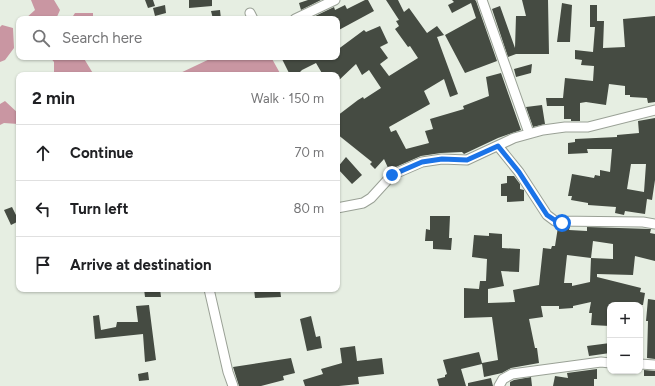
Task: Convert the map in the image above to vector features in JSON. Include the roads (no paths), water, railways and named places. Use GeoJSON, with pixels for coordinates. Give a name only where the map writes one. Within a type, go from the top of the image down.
{"type":"FeatureCollection","features":[{"type":"Feature","properties":{"kind":"street"},"geometry":{"type":"LineString","coordinates":[[301,16],[335,0]]}},
{"type":"Feature","properties":{"kind":"street"},"geometry":{"type":"LineString","coordinates":[[482,0],[530,133]]}},
{"type":"Feature","properties":{"kind":"street"},"geometry":{"type":"LineString","coordinates":[[340,208],[363,204],[371,198],[392,175],[422,162],[442,159],[464,161],[530,133],[560,127],[588,127],[655,110]]}},
{"type":"Feature","properties":{"kind":"street"},"geometry":{"type":"LineString","coordinates":[[498,146],[552,219],[562,223],[643,222],[655,224]]}},
{"type":"Feature","properties":{"kind":"street"},"geometry":{"type":"LineString","coordinates":[[210,292],[228,372],[233,386]]}},
{"type":"Feature","properties":{"kind":"street"},"geometry":{"type":"LineString","coordinates":[[499,386],[503,379],[512,374],[601,362],[607,363]]}},
{"type":"Feature","properties":{"kind":"street"},"geometry":{"type":"LineString","coordinates":[[643,364],[655,365]]}}]}
